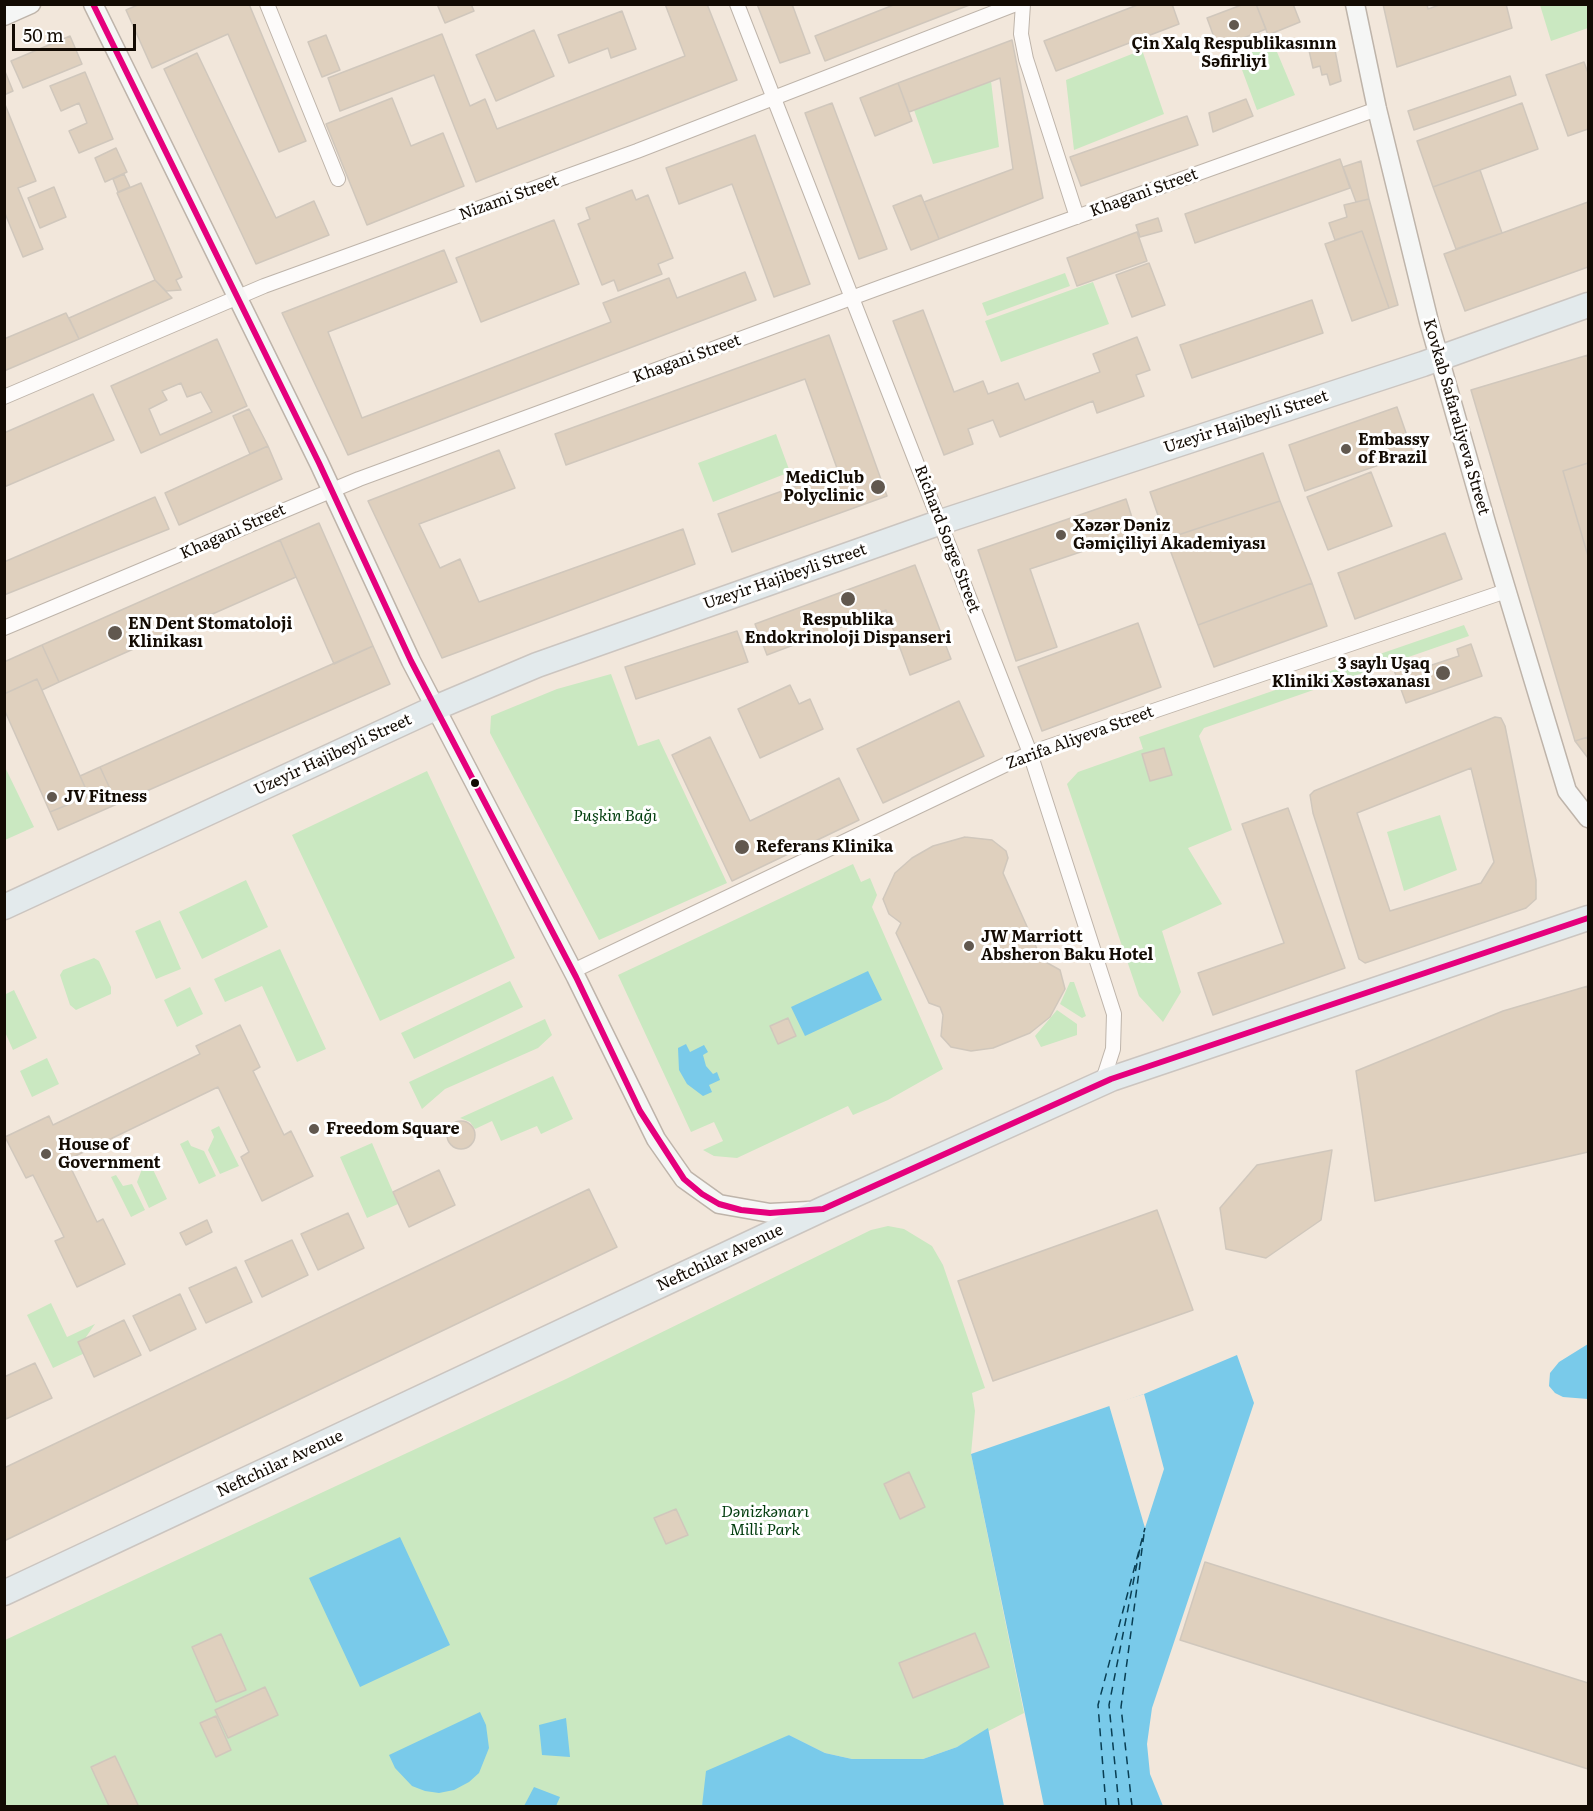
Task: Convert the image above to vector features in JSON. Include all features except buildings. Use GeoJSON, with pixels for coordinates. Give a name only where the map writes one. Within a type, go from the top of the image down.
{"type":"FeatureCollection","features":[{"type":"Feature","properties":{"kind":"highway","name":"Uzeyir Hajibeyli Street"},"geometry":{"type":"LineString","coordinates":[[4,907],[435,708],[537,665],[941,522],[1439,357],[1588,305]]}},
{"type":"Feature","properties":{"kind":"highway","name":"Neftchilar Avenue"},"geometry":{"type":"LineString","coordinates":[[4,1593],[823,1209],[1102,1083],[1588,918]]}},
{"type":"Feature","properties":{"kind":"main road"},"geometry":{"type":"LineString","coordinates":[[4,16],[32,4]]}},
{"type":"Feature","properties":{"kind":"main road"},"geometry":{"type":"LineString","coordinates":[[93,4],[435,708],[573,971],[640,1111],[684,1179],[719,1204],[741,1210],[782,1213],[823,1209]]}},
{"type":"Feature","properties":{"kind":"main road","name":"Kovkab Safaraliyeva Street"},"geometry":{"type":"LineString","coordinates":[[1355,4],[1377,110],[1439,357],[1506,591],[1567,790],[1588,818]]}},
{"type":"Feature","properties":{"kind":"street"},"geometry":{"type":"LineString","coordinates":[[267,4],[338,179]]}},
{"type":"Feature","properties":{"kind":"street","name":"Richard Sorge Street"},"geometry":{"type":"LineString","coordinates":[[737,4],[1030,753],[1114,1014],[1113,1049],[1102,1083]]}},
{"type":"Feature","properties":{"kind":"street","name":"Nizami Street"},"geometry":{"type":"LineString","coordinates":[[4,397],[207,308],[774,99],[1016,4]]}},
{"type":"Feature","properties":{"kind":"street"},"geometry":{"type":"LineString","coordinates":[[1023,4],[1021,34],[1026,59],[1077,217]]}},
{"type":"Feature","properties":{"kind":"street","name":"Khagani Street"},"geometry":{"type":"LineString","coordinates":[[4,628],[331,491],[852,297],[1377,110]]}},
{"type":"Feature","properties":{"kind":"street","name":"Zarifa Aliyeva Street"},"geometry":{"type":"LineString","coordinates":[[573,971],[1030,753],[1506,591]]}},
{"type":"Feature","properties":{"kind":"green space"},"geometry":{"type":"Polygon","coordinates":[[[1540,5],[1588,5],[1588,28],[1551,41],[1540,5]]]}},
{"type":"Feature","properties":{"kind":"green space"},"geometry":{"type":"Polygon","coordinates":[[[1272,40],[1295,95],[1257,110],[1235,51],[1272,40]]]}},
{"type":"Feature","properties":{"kind":"green space"},"geometry":{"type":"Polygon","coordinates":[[[1142,50],[1164,114],[1074,150],[1066,80],[1142,50]]]}},
{"type":"Feature","properties":{"kind":"green space"},"geometry":{"type":"Polygon","coordinates":[[[991,81],[999,147],[933,164],[914,110],[991,81]]]}},
{"type":"Feature","properties":{"kind":"green space"},"geometry":{"type":"Polygon","coordinates":[[[1065,273],[1070,286],[987,316],[982,303],[1065,273]]]}},
{"type":"Feature","properties":{"kind":"green space"},"geometry":{"type":"Polygon","coordinates":[[[1093,282],[1109,324],[1001,362],[985,321],[1093,282]]]}},
{"type":"Feature","properties":{"kind":"green space"},"geometry":{"type":"Polygon","coordinates":[[[776,434],[790,472],[713,502],[698,463],[776,434]]]}},
{"type":"Feature","properties":{"kind":"green space"},"geometry":{"type":"Polygon","coordinates":[[[1464,625],[1469,636],[1204,728],[1199,736],[1232,830],[1188,848],[1222,904],[1162,931],[1181,992],[1163,1022],[1139,996],[1067,784],[1078,772],[1143,749],[1139,737],[1464,625]]]}},
{"type":"Feature","properties":{"kind":"green space","name":"Puşkin Bağı"},"geometry":{"type":"Polygon","coordinates":[[[611,674],[638,746],[659,739],[727,883],[599,940],[490,733],[491,716],[557,689],[611,674]]]}},
{"type":"Feature","properties":{"kind":"green space"},"geometry":{"type":"Polygon","coordinates":[[[4,765],[34,827],[5,840],[4,840],[4,765]]]}},
{"type":"Feature","properties":{"kind":"green space"},"geometry":{"type":"Polygon","coordinates":[[[427,771],[515,958],[380,1021],[292,835],[427,771]]]}},
{"type":"Feature","properties":{"kind":"green space"},"geometry":{"type":"Polygon","coordinates":[[[1440,815],[1457,870],[1404,891],[1387,832],[1440,815]]]}},
{"type":"Feature","properties":{"kind":"green space"},"geometry":{"type":"Polygon","coordinates":[[[853,864],[861,882],[870,878],[877,895],[872,907],[943,1069],[888,1100],[853,1115],[848,1106],[737,1158],[714,1156],[703,1150],[723,1141],[714,1122],[691,1132],[618,975],[853,864]]]}},
{"type":"Feature","properties":{"kind":"green space"},"geometry":{"type":"Polygon","coordinates":[[[246,880],[268,927],[202,959],[179,912],[246,880]]]}},
{"type":"Feature","properties":{"kind":"green space"},"geometry":{"type":"Polygon","coordinates":[[[160,920],[181,969],[156,979],[135,931],[160,920]]]}},
{"type":"Feature","properties":{"kind":"green space"},"geometry":{"type":"Polygon","coordinates":[[[280,949],[326,1049],[297,1062],[262,986],[225,1002],[214,979],[280,949]]]}},
{"type":"Feature","properties":{"kind":"green space"},"geometry":{"type":"Polygon","coordinates":[[[94,958],[99,961],[111,987],[111,994],[76,1010],[70,1005],[60,975],[63,970],[94,958]]]}},
{"type":"Feature","properties":{"kind":"green space"},"geometry":{"type":"Polygon","coordinates":[[[510,981],[523,1007],[414,1059],[401,1033],[510,981]]]}},
{"type":"Feature","properties":{"kind":"green space"},"geometry":{"type":"Polygon","coordinates":[[[1070,982],[1074,982],[1086,1016],[1082,1018],[1060,1004],[1070,982]]]}},
{"type":"Feature","properties":{"kind":"green space"},"geometry":{"type":"Polygon","coordinates":[[[190,987],[203,1014],[177,1027],[164,1000],[190,987]]]}},
{"type":"Feature","properties":{"kind":"green space"},"geometry":{"type":"Polygon","coordinates":[[[14,990],[37,1038],[13,1050],[5,1032],[4,995],[14,990]]]}},
{"type":"Feature","properties":{"kind":"green space"},"geometry":{"type":"Polygon","coordinates":[[[1057,1010],[1077,1024],[1077,1035],[1041,1047],[1035,1036],[1057,1010]]]}},
{"type":"Feature","properties":{"kind":"green space"},"geometry":{"type":"Polygon","coordinates":[[[545,1019],[552,1035],[538,1048],[445,1089],[422,1109],[409,1082],[545,1019]]]}},
{"type":"Feature","properties":{"kind":"green space"},"geometry":{"type":"Polygon","coordinates":[[[47,1058],[59,1084],[32,1097],[20,1071],[47,1058]]]}},
{"type":"Feature","properties":{"kind":"green space"},"geometry":{"type":"Polygon","coordinates":[[[553,1076],[573,1119],[541,1134],[537,1126],[501,1141],[492,1121],[475,1129],[470,1122],[460,1118],[553,1076]]]}},
{"type":"Feature","properties":{"kind":"green space"},"geometry":{"type":"Polygon","coordinates":[[[219,1126],[239,1166],[220,1174],[208,1150],[214,1137],[211,1130],[219,1126]]]}},
{"type":"Feature","properties":{"kind":"green space"},"geometry":{"type":"Polygon","coordinates":[[[188,1140],[191,1146],[204,1151],[216,1176],[199,1184],[180,1144],[188,1140]]]}},
{"type":"Feature","properties":{"kind":"green space"},"geometry":{"type":"Polygon","coordinates":[[[372,1143],[398,1204],[367,1218],[340,1157],[372,1143]]]}},
{"type":"Feature","properties":{"kind":"green space"},"geometry":{"type":"Polygon","coordinates":[[[148,1159],[167,1199],[149,1208],[137,1182],[142,1169],[139,1163],[148,1159]]]}},
{"type":"Feature","properties":{"kind":"green space"},"geometry":{"type":"Polygon","coordinates":[[[116,1175],[123,1186],[132,1184],[145,1210],[131,1217],[111,1177],[116,1175]]]}},
{"type":"Feature","properties":{"kind":"green space","name":"Dənizkənarı Milli Park"},"geometry":{"type":"Polygon","coordinates":[[[888,1226],[904,1229],[932,1246],[943,1265],[985,1388],[972,1393],[975,1411],[971,1454],[1024,1713],[957,1747],[923,1759],[852,1759],[825,1753],[789,1735],[704,1797],[702,1806],[5,1806],[5,1640],[566,1379],[871,1230],[888,1226]]]}},
{"type":"Feature","properties":{"kind":"green space"},"geometry":{"type":"Polygon","coordinates":[[[51,1303],[67,1337],[95,1324],[86,1337],[85,1353],[53,1368],[27,1315],[51,1303]]]}},
{"type":"Feature","properties":{"kind":"water"},"geometry":{"type":"Polygon","coordinates":[[[868,971],[882,1000],[805,1036],[791,1007],[868,971]]]}},
{"type":"Feature","properties":{"kind":"water"},"geometry":{"type":"Polygon","coordinates":[[[686,1044],[690,1052],[704,1045],[708,1052],[703,1055],[706,1066],[713,1074],[717,1072],[720,1080],[709,1085],[712,1092],[703,1096],[687,1084],[679,1070],[678,1048],[686,1044]]]}},
{"type":"Feature","properties":{"kind":"water"},"geometry":{"type":"Polygon","coordinates":[[[1588,1344],[1588,1399],[1563,1397],[1555,1393],[1549,1386],[1550,1373],[1559,1362],[1588,1344]]]}},
{"type":"Feature","properties":{"kind":"water"},"geometry":{"type":"Polygon","coordinates":[[[1237,1355],[1254,1403],[1152,1708],[1147,1744],[1150,1774],[1163,1806],[1044,1806],[971,1454],[1144,1394],[1237,1355]]]}},
{"type":"Feature","properties":{"kind":"water"},"geometry":{"type":"Polygon","coordinates":[[[400,1537],[450,1645],[360,1687],[309,1578],[400,1537]]]}},
{"type":"Feature","properties":{"kind":"water"},"geometry":{"type":"Polygon","coordinates":[[[480,1712],[486,1725],[489,1748],[479,1773],[469,1782],[454,1790],[439,1793],[425,1791],[412,1786],[395,1768],[389,1755],[480,1712]]]}},
{"type":"Feature","properties":{"kind":"water"},"geometry":{"type":"Polygon","coordinates":[[[566,1718],[570,1757],[542,1755],[539,1725],[566,1718]]]}},
{"type":"Feature","properties":{"kind":"water"},"geometry":{"type":"Polygon","coordinates":[[[988,1728],[1004,1806],[702,1806],[706,1771],[789,1735],[825,1753],[852,1759],[923,1759],[957,1747],[988,1728]]]}},
{"type":"Feature","properties":{"kind":"water"},"geometry":{"type":"Polygon","coordinates":[[[534,1787],[560,1797],[556,1806],[524,1806],[534,1787]]]}},
{"type":"Feature","properties":{"kind":"pier"},"geometry":{"type":"Polygon","coordinates":[[[1144,1394],[1164,1469],[1145,1528],[1109,1405],[1144,1394]]]}},
{"type":"Feature","properties":{"kind":"pier"},"geometry":{"type":"Polygon","coordinates":[[[1024,1713],[1043,1806],[1041,1806],[1024,1713]]]}},
{"type":"Feature","properties":{"kind":"ferry route"},"geometry":{"type":"LineString","coordinates":[[1106,1806],[1098,1705],[1145,1528]]}},
{"type":"Feature","properties":{"kind":"ferry route"},"geometry":{"type":"LineString","coordinates":[[1132,1806],[1121,1707],[1144,1534]]}},
{"type":"Feature","properties":{"kind":"ferry route"},"geometry":{"type":"LineString","coordinates":[[1119,1806],[1109,1705],[1141,1543]]}},
{"type":"Feature","properties":{"kind":"transit line"},"geometry":{"type":"LineString","coordinates":[[93,4],[319,463],[411,661],[576,977],[640,1111],[684,1179],[702,1194],[719,1204],[741,1210],[770,1213],[823,1209],[1111,1079],[1588,918]]}},
{"type":"Feature","properties":{"kind":"place","name":"Çin Xalq Respublikasının Səfirliyi"},"geometry":{"type":"Point","coordinates":[1234,25]}},
{"type":"Feature","properties":{"kind":"place","name":"Embassy of Brazil"},"geometry":{"type":"Point","coordinates":[1346,449]}},
{"type":"Feature","properties":{"kind":"place","name":"MediClub Polyclinic"},"geometry":{"type":"Point","coordinates":[878,487]}},
{"type":"Feature","properties":{"kind":"place","name":"Xəzər Dəniz Gəmiçiliyi Akademiyası"},"geometry":{"type":"Point","coordinates":[1061,535]}},
{"type":"Feature","properties":{"kind":"place","name":"Respublika Endokrinoloji Dispanseri"},"geometry":{"type":"Point","coordinates":[848,599]}},
{"type":"Feature","properties":{"kind":"place","name":"EN Dent Stomatoloji Klinikası"},"geometry":{"type":"Point","coordinates":[115,633]}},
{"type":"Feature","properties":{"kind":"place","name":"3 saylı Uşaq Kliniki Xəstəxanası"},"geometry":{"type":"Point","coordinates":[1443,673]}},
{"type":"Feature","properties":{"kind":"place","name":"JV Fitness"},"geometry":{"type":"Point","coordinates":[52,797]}},
{"type":"Feature","properties":{"kind":"place","name":"Referans Klinika"},"geometry":{"type":"Point","coordinates":[742,847]}},
{"type":"Feature","properties":{"kind":"place","name":"JW Marriott Absheron Baku Hotel"},"geometry":{"type":"Point","coordinates":[969,946]}},
{"type":"Feature","properties":{"kind":"place","name":"Freedom Square"},"geometry":{"type":"Point","coordinates":[314,1129]}},
{"type":"Feature","properties":{"kind":"place","name":"House of Government"},"geometry":{"type":"Point","coordinates":[46,1154]}}]}
